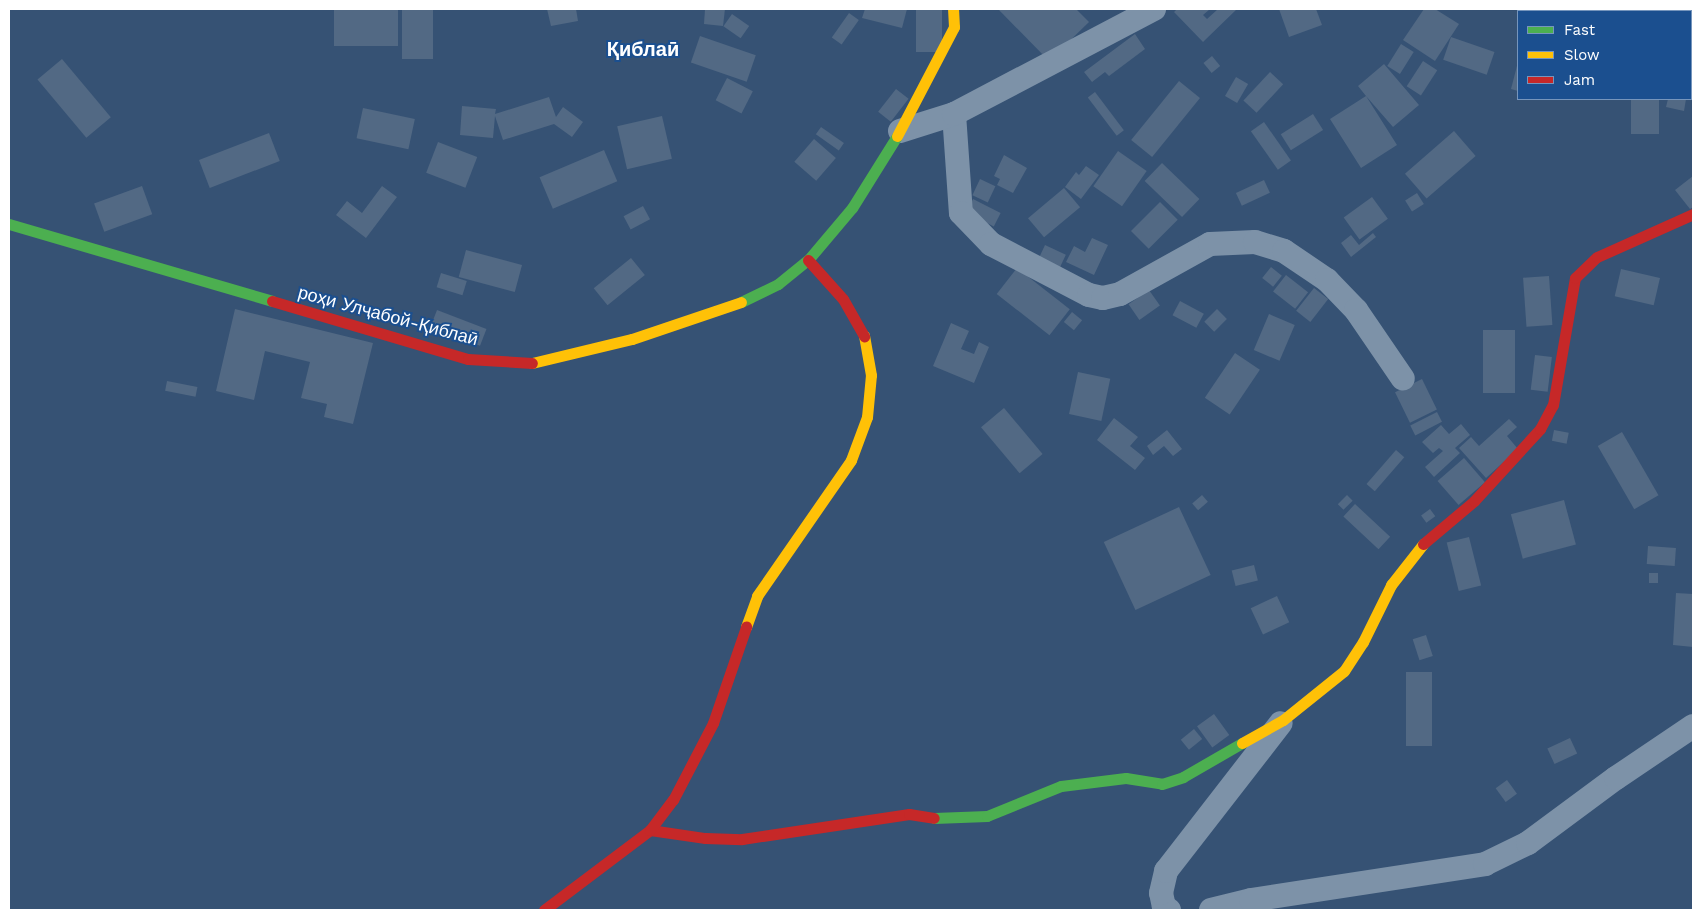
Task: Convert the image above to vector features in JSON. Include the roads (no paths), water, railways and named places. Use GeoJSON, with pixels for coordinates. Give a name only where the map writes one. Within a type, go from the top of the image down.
{"type":"FeatureCollection","features":[{"type":"Feature","properties":{"kind":"street","name":"роҳи Улҷабой-Қиблаӣ"},"geometry":{"type":"LineString","coordinates":[[11,228],[468,359],[531,363],[632,339],[738,303],[778,284],[808,260],[852,208],[900,131],[954,27],[953,9]]}},
{"type":"Feature","properties":{"kind":"street"},"geometry":{"type":"LineString","coordinates":[[900,131],[954,114],[1154,9]]}},
{"type":"Feature","properties":{"kind":"street"},"geometry":{"type":"LineString","coordinates":[[954,114],[961,213],[990,244],[1089,295],[1103,298],[1120,294],[1210,244],[1255,242],[1284,251],[1327,280],[1356,310],[1403,379]]}},
{"type":"Feature","properties":{"kind":"street"},"geometry":{"type":"LineString","coordinates":[[650,830],[704,838],[742,839],[909,814],[941,819],[987,816],[1061,786],[1126,778],[1162,784],[1183,777],[1283,720],[1344,671],[1363,642],[1390,585],[1419,548],[1431,534],[1474,501],[1540,430],[1553,405],[1575,278],[1597,257],[1693,214]]}},
{"type":"Feature","properties":{"kind":"street"},"geometry":{"type":"LineString","coordinates":[[544,910],[650,830],[673,800],[713,723],[757,596],[851,460],[867,417],[871,375],[865,338],[843,299],[808,260]]}},
{"type":"Feature","properties":{"kind":"street"},"geometry":{"type":"LineString","coordinates":[[1169,910],[1164,906],[1161,893],[1166,872],[1283,720]]}},
{"type":"Feature","properties":{"kind":"street"},"geometry":{"type":"LineString","coordinates":[[1211,910],[1252,900],[1485,864],[1528,843],[1616,778],[1693,726]]}},
{"type":"Feature","properties":{"kind":"district","name":"Қиблаӣ"},"geometry":{"type":"Point","coordinates":[643,49]}}]}
